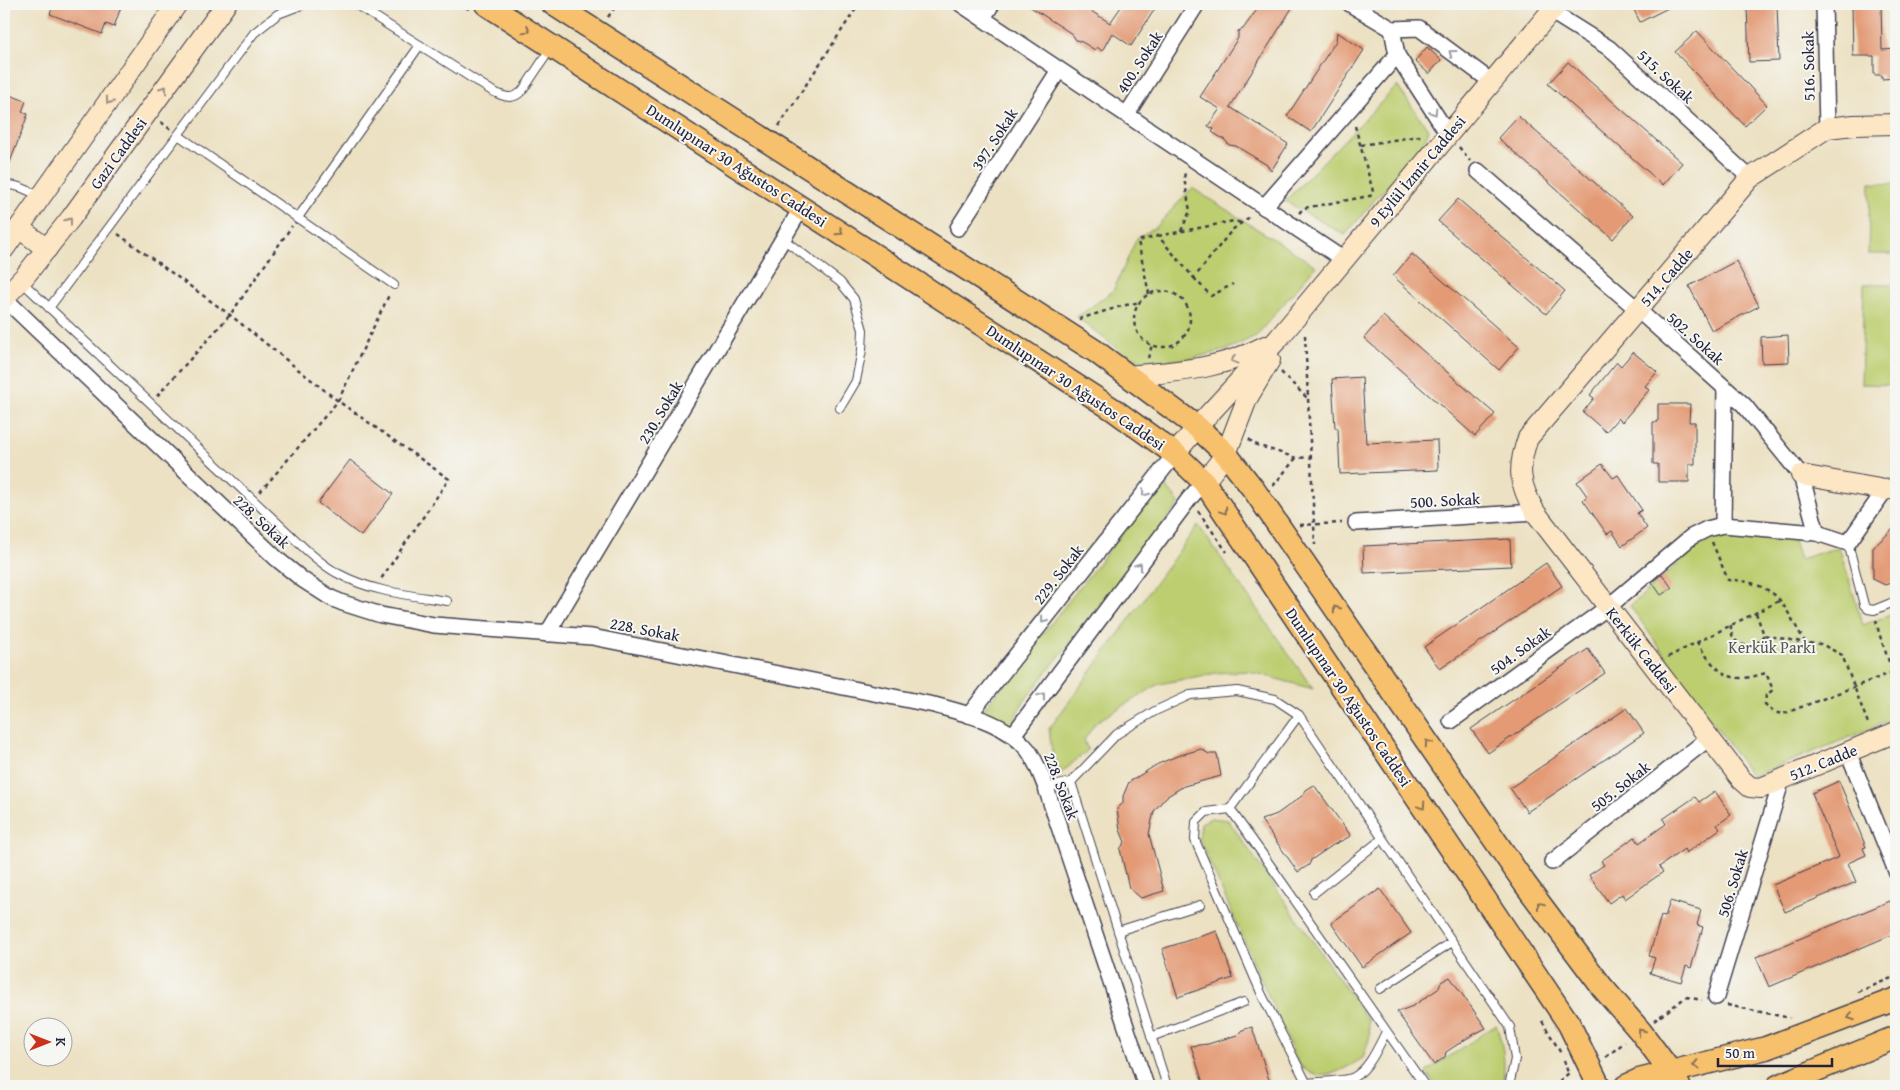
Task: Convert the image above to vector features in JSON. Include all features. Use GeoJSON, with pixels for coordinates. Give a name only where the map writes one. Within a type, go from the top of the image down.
{"type":"FeatureCollection","features":[{"type":"Feature","properties":{"kind":"main road"},"geometry":{"type":"LineString","coordinates":[[4,250],[177,4]]}},
{"type":"Feature","properties":{"kind":"main road","name":"Gazi Caddesi"},"geometry":{"type":"LineString","coordinates":[[4,298],[47,249],[226,4]]}},
{"type":"Feature","properties":{"kind":"main road"},"geometry":{"type":"LineString","coordinates":[[553,4],[1067,333],[1197,427],[1226,454],[1279,526],[1525,884],[1602,987],[1641,1032],[1675,1079]]}},
{"type":"Feature","properties":{"kind":"main road","name":"9 Eylül İzmir Caddesi"},"geometry":{"type":"LineString","coordinates":[[1175,454],[1197,427],[1278,339],[1344,260],[1381,201],[1442,141],[1554,7]]}},
{"type":"Feature","properties":{"kind":"main road","name":"Dumlupınar 30 Ağustos Caddesi"},"geometry":{"type":"LineString","coordinates":[[481,8],[552,46],[1107,405],[1175,454],[1204,482],[1569,1024],[1599,1086]]}},
{"type":"Feature","properties":{"kind":"main road","name":"514. Cadde"},"geometry":{"type":"LineString","coordinates":[[1535,512],[1525,494],[1520,475],[1521,456],[1528,438],[1750,178],[1827,128],[1896,124]]}},
{"type":"Feature","properties":{"kind":"main road"},"geometry":{"type":"LineString","coordinates":[[19,228],[47,249]]}},
{"type":"Feature","properties":{"kind":"main road","name":"9 Eylül İzmir Caddesi"},"geometry":{"type":"LineString","coordinates":[[1204,482],[1226,454],[1248,399],[1270,361],[1278,339]]}},
{"type":"Feature","properties":{"kind":"main road","name":"9 Eylül İzmir Caddesi"},"geometry":{"type":"LineString","coordinates":[[1128,376],[1191,370],[1219,364],[1244,357],[1278,339]]}},
{"type":"Feature","properties":{"kind":"main road"},"geometry":{"type":"LineString","coordinates":[[1801,475],[1890,489]]}},
{"type":"Feature","properties":{"kind":"main road","name":"Kerkük Caddesi"},"geometry":{"type":"LineString","coordinates":[[1535,512],[1741,779],[1750,787]]}},
{"type":"Feature","properties":{"kind":"main road","name":"512. Cadde"},"geometry":{"type":"LineString","coordinates":[[1750,787],[1761,788],[1896,732]]}},
{"type":"Feature","properties":{"kind":"main road"},"geometry":{"type":"LineString","coordinates":[[1626,1086],[1639,1080],[1675,1079],[1766,1048],[1896,999]]}},
{"type":"Feature","properties":{"kind":"main road"},"geometry":{"type":"LineString","coordinates":[[1778,1086],[1896,1037]]}},
{"type":"Feature","properties":{"kind":"street"},"geometry":{"type":"LineString","coordinates":[[961,4],[1344,260]]}},
{"type":"Feature","properties":{"kind":"street"},"geometry":{"type":"LineString","coordinates":[[983,18],[992,4]]}},
{"type":"Feature","properties":{"kind":"street","name":"400. Sokak"},"geometry":{"type":"LineString","coordinates":[[1127,114],[1197,4]]}},
{"type":"Feature","properties":{"kind":"street"},"geometry":{"type":"LineString","coordinates":[[1350,4],[1392,29],[1419,28],[1492,82]]}},
{"type":"Feature","properties":{"kind":"street","name":"516. Sokak"},"geometry":{"type":"LineString","coordinates":[[1824,4],[1827,128]]}},
{"type":"Feature","properties":{"kind":"street","name":"515. Sokak"},"geometry":{"type":"LineString","coordinates":[[1554,7],[1609,48],[1750,178]]}},
{"type":"Feature","properties":{"kind":"street"},"geometry":{"type":"LineString","coordinates":[[1392,29],[1397,55],[1442,141]]}},
{"type":"Feature","properties":{"kind":"street"},"geometry":{"type":"LineString","coordinates":[[1264,207],[1397,55]]}},
{"type":"Feature","properties":{"kind":"street","name":"397. Sokak"},"geometry":{"type":"LineString","coordinates":[[958,228],[1059,70]]}},
{"type":"Feature","properties":{"kind":"street","name":"502. Sokak"},"geometry":{"type":"LineString","coordinates":[[1478,171],[1744,405],[1801,475],[1817,533]]}},
{"type":"Feature","properties":{"kind":"street","name":"230. Sokak"},"geometry":{"type":"LineString","coordinates":[[547,634],[802,207]]}},
{"type":"Feature","properties":{"kind":"street","name":"228. Sokak"},"geometry":{"type":"LineString","coordinates":[[4,298],[277,559],[317,589],[343,603],[406,621],[601,638],[934,705],[986,721],[1012,735],[1029,751],[1046,788],[1146,1086]]}},
{"type":"Feature","properties":{"kind":"street"},"geometry":{"type":"LineString","coordinates":[[1723,525],[1725,388]]}},
{"type":"Feature","properties":{"kind":"street","name":"229. Sokak"},"geometry":{"type":"LineString","coordinates":[[969,715],[1175,454]]}},
{"type":"Feature","properties":{"kind":"street"},"geometry":{"type":"LineString","coordinates":[[1012,735],[1204,482]]}},
{"type":"Feature","properties":{"kind":"street"},"geometry":{"type":"LineString","coordinates":[[1848,543],[1890,489]]}},
{"type":"Feature","properties":{"kind":"street","name":"500. Sokak"},"geometry":{"type":"LineString","coordinates":[[1356,523],[1535,512]]}},
{"type":"Feature","properties":{"kind":"street","name":"504. Sokak"},"geometry":{"type":"LineString","coordinates":[[1451,721],[1608,607],[1691,537],[1706,529],[1723,525],[1817,533],[1848,543]]}},
{"type":"Feature","properties":{"kind":"street","name":"505. Sokak"},"geometry":{"type":"LineString","coordinates":[[1552,862],[1709,738]]}},
{"type":"Feature","properties":{"kind":"street"},"geometry":{"type":"LineString","coordinates":[[1848,752],[1896,871]]}},
{"type":"Feature","properties":{"kind":"street","name":"506. Sokak"},"geometry":{"type":"LineString","coordinates":[[1716,997],[1782,779]]}},
{"type":"Feature","properties":{"kind":"lane"},"geometry":{"type":"LineString","coordinates":[[49,308],[254,33],[278,14],[304,4]]}},
{"type":"Feature","properties":{"kind":"lane"},"geometry":{"type":"LineString","coordinates":[[355,4],[492,91],[507,97],[518,95],[523,90],[552,46]]}},
{"type":"Feature","properties":{"kind":"lane"},"geometry":{"type":"LineString","coordinates":[[297,219],[420,45]]}},
{"type":"Feature","properties":{"kind":"lane"},"geometry":{"type":"LineString","coordinates":[[178,135],[394,285]]}},
{"type":"Feature","properties":{"kind":"lane"},"geometry":{"type":"LineString","coordinates":[[4,186],[9,185],[20,188],[41,197]]}},
{"type":"Feature","properties":{"kind":"lane"},"geometry":{"type":"LineString","coordinates":[[783,239],[840,282],[854,300],[863,330],[862,350],[856,381],[840,408]]}},
{"type":"Feature","properties":{"kind":"lane"},"geometry":{"type":"LineString","coordinates":[[20,280],[253,501],[322,563],[338,574],[375,588],[447,601]]}},
{"type":"Feature","properties":{"kind":"lane"},"geometry":{"type":"LineString","coordinates":[[1848,543],[1864,605],[1868,609],[1874,610],[1896,602]]}},
{"type":"Feature","properties":{"kind":"lane"},"geometry":{"type":"LineString","coordinates":[[1046,788],[1071,782],[1117,734],[1155,711],[1190,696],[1237,691],[1275,699],[1299,715],[1510,1027],[1515,1059],[1509,1086]]}},
{"type":"Feature","properties":{"kind":"lane"},"geometry":{"type":"LineString","coordinates":[[1299,715],[1230,809],[1206,812],[1196,822],[1195,840],[1262,995],[1307,1085],[1352,1078],[1364,1069],[1376,1053],[1386,1032]]}},
{"type":"Feature","properties":{"kind":"lane"},"geometry":{"type":"LineString","coordinates":[[1071,782],[1168,1086]]}},
{"type":"Feature","properties":{"kind":"lane"},"geometry":{"type":"LineString","coordinates":[[1230,809],[1425,1086]]}},
{"type":"Feature","properties":{"kind":"lane"},"geometry":{"type":"LineString","coordinates":[[1314,893],[1382,839]]}},
{"type":"Feature","properties":{"kind":"lane"},"geometry":{"type":"LineString","coordinates":[[1118,931],[1200,905]]}},
{"type":"Feature","properties":{"kind":"lane"},"geometry":{"type":"LineString","coordinates":[[1380,989],[1452,942]]}},
{"type":"Feature","properties":{"kind":"lane"},"geometry":{"type":"LineString","coordinates":[[1151,1037],[1244,1002]]}},
{"type":"Feature","properties":{"kind":"path"},"geometry":{"type":"LineString","coordinates":[[459,4],[481,8]]}},
{"type":"Feature","properties":{"kind":"path"},"geometry":{"type":"LineString","coordinates":[[768,142],[859,4]]}},
{"type":"Feature","properties":{"kind":"path"},"geometry":{"type":"LineString","coordinates":[[1290,224],[1304,208],[1381,201],[1360,145],[1351,108]]}},
{"type":"Feature","properties":{"kind":"path"},"geometry":{"type":"LineString","coordinates":[[1360,145],[1419,136],[1442,141],[1478,171]]}},
{"type":"Feature","properties":{"kind":"path"},"geometry":{"type":"LineString","coordinates":[[1181,232],[1190,211],[1184,178],[1190,157]]}},
{"type":"Feature","properties":{"kind":"path"},"geometry":{"type":"LineString","coordinates":[[1194,278],[1232,230],[1264,207]]}},
{"type":"Feature","properties":{"kind":"path"},"geometry":{"type":"LineString","coordinates":[[150,403],[230,315],[297,219]]}},
{"type":"Feature","properties":{"kind":"path"},"geometry":{"type":"LineString","coordinates":[[1149,294],[1138,241],[1234,221],[1242,223]]}},
{"type":"Feature","properties":{"kind":"path"},"geometry":{"type":"LineString","coordinates":[[109,227],[230,315],[338,402],[449,479],[375,588]]}},
{"type":"Feature","properties":{"kind":"path"},"geometry":{"type":"LineString","coordinates":[[1158,236],[1211,296],[1233,284]]}},
{"type":"Feature","properties":{"kind":"path"},"geometry":{"type":"LineString","coordinates":[[253,501],[338,402],[394,285]]}},
{"type":"Feature","properties":{"kind":"path"},"geometry":{"type":"LineString","coordinates":[[1160,291],[1176,294],[1187,306],[1190,313],[1189,329],[1179,342],[1164,347],[1149,344],[1142,339],[1135,325],[1134,317],[1140,302],[1149,294],[1160,291]]}},
{"type":"Feature","properties":{"kind":"path"},"geometry":{"type":"LineString","coordinates":[[1067,333],[1080,318],[1140,302]]}},
{"type":"Feature","properties":{"kind":"path"},"geometry":{"type":"LineString","coordinates":[[1303,309],[1309,400],[1315,553]]}},
{"type":"Feature","properties":{"kind":"path"},"geometry":{"type":"LineString","coordinates":[[1270,361],[1309,400]]}},
{"type":"Feature","properties":{"kind":"path"},"geometry":{"type":"LineString","coordinates":[[1236,426],[1254,444],[1296,458],[1311,457]]}},
{"type":"Feature","properties":{"kind":"path"},"geometry":{"type":"LineString","coordinates":[[1261,501],[1296,458]]}},
{"type":"Feature","properties":{"kind":"path"},"geometry":{"type":"LineString","coordinates":[[1190,499],[1228,554]]}},
{"type":"Feature","properties":{"kind":"path"},"geometry":{"type":"LineString","coordinates":[[1279,526],[1356,523]]}},
{"type":"Feature","properties":{"kind":"path"},"geometry":{"type":"LineString","coordinates":[[1706,529],[1728,580],[1740,579],[1764,588],[1780,600],[1806,643]]}},
{"type":"Feature","properties":{"kind":"path"},"geometry":{"type":"LineString","coordinates":[[1653,665],[1780,600]]}},
{"type":"Feature","properties":{"kind":"path"},"geometry":{"type":"LineString","coordinates":[[1874,610],[1879,634],[1896,682]]}},
{"type":"Feature","properties":{"kind":"path"},"geometry":{"type":"LineString","coordinates":[[1756,613],[1764,635]]}},
{"type":"Feature","properties":{"kind":"path"},"geometry":{"type":"LineString","coordinates":[[1731,625],[1734,641],[1745,647],[1755,646],[1764,635]]}},
{"type":"Feature","properties":{"kind":"path"},"geometry":{"type":"LineString","coordinates":[[1764,635],[1821,644],[1842,655],[1875,741]]}},
{"type":"Feature","properties":{"kind":"path"},"geometry":{"type":"LineString","coordinates":[[1697,642],[1708,659],[1723,672],[1741,679],[1766,673],[1773,690],[1766,695],[1765,704],[1773,712],[1783,714],[1893,672]]}},
{"type":"Feature","properties":{"kind":"path"},"geometry":{"type":"LineString","coordinates":[[1538,1014],[1564,1060],[1568,1073],[1553,1086]]}},
{"type":"Feature","properties":{"kind":"path"},"geometry":{"type":"LineString","coordinates":[[1604,1058],[1630,1038]]}},
{"type":"Feature","properties":{"kind":"green space"},"geometry":{"type":"Polygon","coordinates":[[[1397,86],[1429,130],[1423,144],[1345,235],[1285,201],[1397,86]]]}},
{"type":"Feature","properties":{"kind":"green space"},"geometry":{"type":"Polygon","coordinates":[[[1870,183],[1896,184],[1896,254],[1868,254],[1870,183]]]}},
{"type":"Feature","properties":{"kind":"green space"},"geometry":{"type":"Polygon","coordinates":[[[1192,188],[1316,266],[1256,336],[1226,350],[1189,359],[1148,362],[1124,354],[1077,317],[1113,291],[1137,238],[1156,227],[1192,188]]]}},
{"type":"Feature","properties":{"kind":"green space"},"geometry":{"type":"Polygon","coordinates":[[[1864,284],[1896,284],[1896,385],[1861,384],[1864,284]]]}},
{"type":"Feature","properties":{"kind":"green space"},"geometry":{"type":"Polygon","coordinates":[[[1164,484],[1179,504],[1025,700],[1018,711],[1010,732],[983,710],[1157,489],[1164,484]]]}},
{"type":"Feature","properties":{"kind":"green space"},"geometry":{"type":"Polygon","coordinates":[[[1198,525],[1313,689],[1248,671],[1216,673],[1159,684],[1096,722],[1084,740],[1088,750],[1061,773],[1053,758],[1049,729],[1198,525]]]}},
{"type":"Feature","properties":{"kind":"green space","name":"Kerkük Parkı"},"geometry":{"type":"Polygon","coordinates":[[[1735,534],[1793,537],[1800,559],[1839,547],[1863,625],[1896,613],[1896,718],[1752,777],[1630,606],[1697,547],[1714,537],[1735,534]]]}},
{"type":"Feature","properties":{"kind":"green space"},"geometry":{"type":"Polygon","coordinates":[[[1211,818],[1228,820],[1368,1020],[1370,1036],[1363,1058],[1338,1072],[1324,1075],[1309,1072],[1298,1063],[1199,838],[1201,823],[1211,818]]]}},
{"type":"Feature","properties":{"kind":"green space"},"geometry":{"type":"Polygon","coordinates":[[[1496,1025],[1504,1055],[1502,1086],[1436,1086],[1426,1072],[1496,1025]]]}},
{"type":"Feature","properties":{"kind":"building"},"geometry":{"type":"Polygon","coordinates":[[[54,4],[122,4],[114,27],[106,24],[102,34],[50,14],[54,4]]]}},
{"type":"Feature","properties":{"kind":"building"},"geometry":{"type":"Polygon","coordinates":[[[1026,4],[1080,4],[1110,23],[1123,4],[1158,4],[1131,46],[1112,33],[1102,51],[1097,47],[1095,50],[1076,40],[1072,34],[1026,4]]]}},
{"type":"Feature","properties":{"kind":"building"},"geometry":{"type":"Polygon","coordinates":[[[1261,4],[1285,4],[1292,8],[1230,107],[1288,144],[1271,171],[1267,165],[1236,146],[1229,145],[1225,140],[1212,132],[1214,129],[1208,126],[1220,109],[1200,97],[1238,38],[1238,31],[1243,29],[1261,4]]]}},
{"type":"Feature","properties":{"kind":"building"},"geometry":{"type":"Polygon","coordinates":[[[1631,4],[1676,4],[1640,22],[1631,4]]]}},
{"type":"Feature","properties":{"kind":"building"},"geometry":{"type":"Polygon","coordinates":[[[1747,4],[1777,4],[1779,61],[1749,62],[1747,4]]]}},
{"type":"Feature","properties":{"kind":"building"},"geometry":{"type":"Polygon","coordinates":[[[1852,4],[1881,4],[1882,50],[1896,49],[1896,78],[1882,79],[1882,75],[1874,75],[1874,56],[1853,56],[1852,4]]]}},
{"type":"Feature","properties":{"kind":"building"},"geometry":{"type":"Polygon","coordinates":[[[1697,31],[1767,105],[1745,126],[1675,52],[1697,31]]]}},
{"type":"Feature","properties":{"kind":"building"},"geometry":{"type":"Polygon","coordinates":[[[1337,32],[1364,50],[1311,132],[1287,116],[1336,41],[1337,32]]]}},
{"type":"Feature","properties":{"kind":"building"},"geometry":{"type":"Polygon","coordinates":[[[1427,47],[1441,60],[1429,74],[1415,61],[1427,47]]]}},
{"type":"Feature","properties":{"kind":"building"},"geometry":{"type":"Polygon","coordinates":[[[1568,62],[1682,163],[1663,185],[1548,84],[1568,62]]]}},
{"type":"Feature","properties":{"kind":"building"},"geometry":{"type":"Polygon","coordinates":[[[4,93],[26,101],[22,112],[28,114],[5,176],[4,93]]]}},
{"type":"Feature","properties":{"kind":"building"},"geometry":{"type":"Polygon","coordinates":[[[1518,116],[1633,216],[1613,239],[1498,138],[1518,116]]]}},
{"type":"Feature","properties":{"kind":"building"},"geometry":{"type":"Polygon","coordinates":[[[1458,199],[1565,291],[1546,314],[1438,221],[1458,199]]]}},
{"type":"Feature","properties":{"kind":"building"},"geometry":{"type":"Polygon","coordinates":[[[1412,254],[1519,347],[1499,370],[1393,276],[1412,254]]]}},
{"type":"Feature","properties":{"kind":"building"},"geometry":{"type":"Polygon","coordinates":[[[1736,261],[1759,306],[1712,331],[1689,286],[1736,261]]]}},
{"type":"Feature","properties":{"kind":"building"},"geometry":{"type":"Polygon","coordinates":[[[1383,316],[1495,414],[1475,436],[1364,338],[1383,316]]]}},
{"type":"Feature","properties":{"kind":"building"},"geometry":{"type":"Polygon","coordinates":[[[1788,335],[1789,362],[1762,363],[1761,337],[1788,335]]]}},
{"type":"Feature","properties":{"kind":"building"},"geometry":{"type":"Polygon","coordinates":[[[1633,352],[1657,372],[1645,386],[1649,390],[1622,422],[1618,418],[1606,432],[1583,412],[1594,398],[1590,395],[1617,362],[1621,366],[1633,352]]]}},
{"type":"Feature","properties":{"kind":"building"},"geometry":{"type":"Polygon","coordinates":[[[1362,377],[1366,443],[1437,440],[1438,470],[1340,474],[1338,428],[1335,428],[1332,379],[1362,377]]]}},
{"type":"Feature","properties":{"kind":"building"},"geometry":{"type":"Polygon","coordinates":[[[1658,404],[1690,404],[1689,422],[1695,422],[1695,464],[1689,464],[1689,482],[1658,482],[1658,464],[1653,464],[1653,422],[1658,422],[1658,404]]]}},
{"type":"Feature","properties":{"kind":"building"},"geometry":{"type":"Polygon","coordinates":[[[350,460],[393,494],[361,536],[318,503],[350,460]]]}},
{"type":"Feature","properties":{"kind":"building"},"geometry":{"type":"Polygon","coordinates":[[[1602,464],[1613,478],[1618,475],[1642,510],[1637,513],[1647,528],[1622,546],[1612,531],[1607,534],[1583,500],[1587,496],[1577,482],[1602,464]]]}},
{"type":"Feature","properties":{"kind":"building"},"geometry":{"type":"Polygon","coordinates":[[[1896,526],[1896,581],[1885,585],[1873,579],[1873,548],[1896,526]]]}},
{"type":"Feature","properties":{"kind":"building"},"geometry":{"type":"Polygon","coordinates":[[[1510,539],[1511,566],[1364,573],[1363,546],[1510,539]]]}},
{"type":"Feature","properties":{"kind":"building"},"geometry":{"type":"Polygon","coordinates":[[[1546,563],[1562,586],[1440,669],[1424,647],[1546,563]]]}},
{"type":"Feature","properties":{"kind":"building"},"geometry":{"type":"Polygon","coordinates":[[[1662,574],[1672,588],[1661,595],[1652,582],[1662,574]]]}},
{"type":"Feature","properties":{"kind":"building"},"geometry":{"type":"Polygon","coordinates":[[[1588,649],[1605,673],[1488,753],[1471,729],[1588,649]]]}},
{"type":"Feature","properties":{"kind":"building"},"geometry":{"type":"Polygon","coordinates":[[[1627,708],[1644,733],[1527,812],[1510,788],[1627,708]]]}},
{"type":"Feature","properties":{"kind":"building"},"geometry":{"type":"Polygon","coordinates":[[[1201,749],[1209,754],[1217,754],[1221,776],[1184,786],[1166,797],[1154,811],[1149,834],[1164,891],[1141,898],[1129,888],[1120,849],[1125,842],[1120,830],[1117,809],[1123,803],[1123,796],[1129,782],[1158,764],[1201,749]]]}},
{"type":"Feature","properties":{"kind":"building"},"geometry":{"type":"Polygon","coordinates":[[[1839,781],[1866,847],[1863,848],[1866,855],[1848,863],[1856,882],[1785,912],[1773,885],[1839,857],[1812,793],[1839,781]]]}},
{"type":"Feature","properties":{"kind":"building"},"geometry":{"type":"Polygon","coordinates":[[[1314,785],[1351,836],[1333,845],[1311,860],[1309,865],[1298,872],[1261,820],[1277,814],[1314,785]]]}},
{"type":"Feature","properties":{"kind":"building"},"geometry":{"type":"Polygon","coordinates":[[[1715,791],[1731,815],[1717,825],[1720,829],[1686,853],[1684,849],[1659,867],[1663,872],[1625,899],[1622,894],[1609,903],[1589,875],[1604,865],[1601,861],[1635,837],[1639,843],[1666,824],[1663,819],[1695,797],[1699,802],[1715,791]]]}},
{"type":"Feature","properties":{"kind":"building"},"geometry":{"type":"Polygon","coordinates":[[[1380,889],[1411,933],[1362,967],[1331,923],[1380,889]]]}},
{"type":"Feature","properties":{"kind":"building"},"geometry":{"type":"Polygon","coordinates":[[[1670,901],[1701,910],[1697,925],[1703,927],[1691,968],[1686,966],[1681,982],[1650,973],[1655,958],[1649,956],[1661,916],[1665,917],[1670,901]]]}},
{"type":"Feature","properties":{"kind":"building"},"geometry":{"type":"Polygon","coordinates":[[[1890,901],[1896,916],[1896,933],[1769,987],[1756,957],[1890,901]]]}},
{"type":"Feature","properties":{"kind":"building"},"geometry":{"type":"Polygon","coordinates":[[[1217,931],[1233,978],[1178,997],[1162,949],[1217,931]]]}},
{"type":"Feature","properties":{"kind":"building"},"geometry":{"type":"Polygon","coordinates":[[[1450,977],[1486,1028],[1446,1052],[1445,1057],[1434,1065],[1397,1012],[1413,1006],[1438,989],[1441,982],[1450,977]]]}},
{"type":"Feature","properties":{"kind":"building"},"geometry":{"type":"Polygon","coordinates":[[[1252,1027],[1271,1086],[1204,1086],[1191,1046],[1208,1044],[1237,1035],[1242,1030],[1252,1027]]]}}]}
